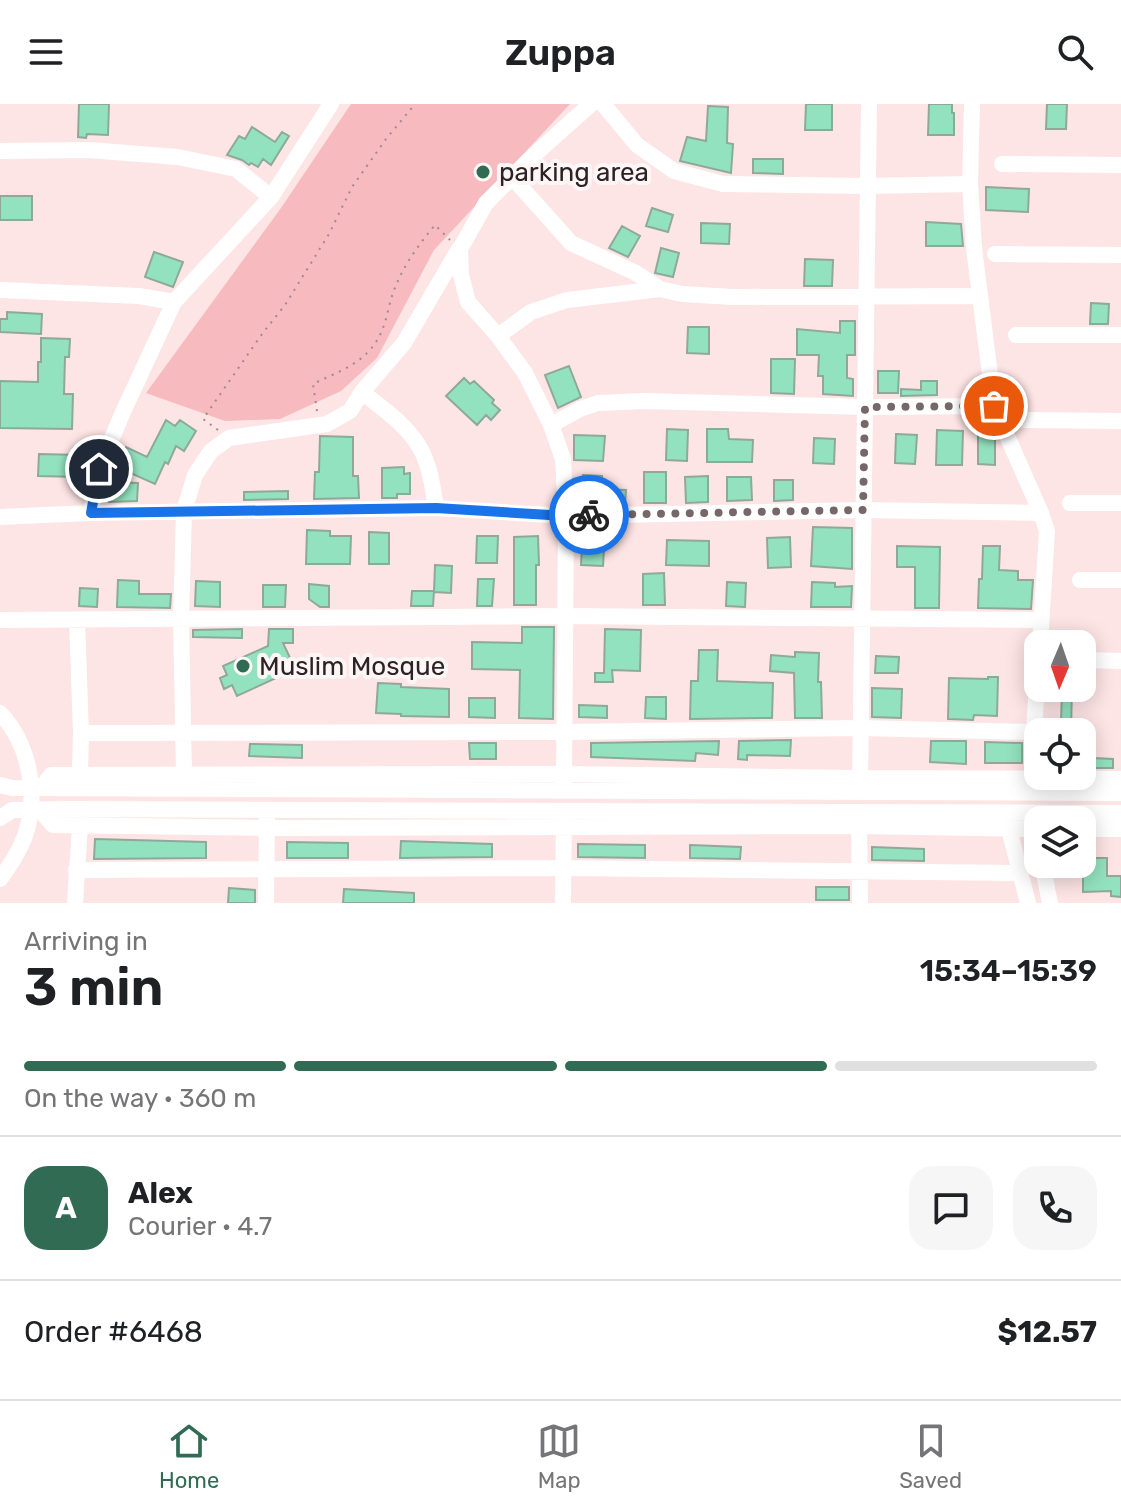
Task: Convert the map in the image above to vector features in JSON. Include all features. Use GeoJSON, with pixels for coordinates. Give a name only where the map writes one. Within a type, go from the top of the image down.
{"type":"FeatureCollection","features":[{"type":"Feature","properties":{"kind":"street"},"geometry":{"type":"LineString","coordinates":[[91,513],[99,469],[174,302],[271,197],[331,104]]}},
{"type":"Feature","properties":{"kind":"street"},"geometry":{"type":"LineString","coordinates":[[184,775],[181,619],[184,511],[195,475],[211,451],[229,438],[327,424],[350,411],[362,392],[404,343],[486,203],[591,104]]}},
{"type":"Feature","properties":{"kind":"street"},"geometry":{"type":"LineString","coordinates":[[603,104],[637,145],[674,171],[723,184],[970,184]]}},
{"type":"Feature","properties":{"kind":"street"},"geometry":{"type":"LineString","coordinates":[[860,903],[869,104]]}},
{"type":"Feature","properties":{"kind":"street"},"geometry":{"type":"LineString","coordinates":[[972,104],[970,184],[974,248],[994,406],[1047,531],[1041,630]]}},
{"type":"Feature","properties":{"kind":"street"},"geometry":{"type":"LineString","coordinates":[[0,151],[89,150],[178,157],[236,169],[271,197]]}},
{"type":"Feature","properties":{"kind":"street"},"geometry":{"type":"LineString","coordinates":[[1002,164],[1121,165]]}},
{"type":"Feature","properties":{"kind":"street"},"geometry":{"type":"LineString","coordinates":[[512,177],[571,243],[636,273],[660,289]]}},
{"type":"Feature","properties":{"kind":"street"},"geometry":{"type":"LineString","coordinates":[[460,249],[461,275],[468,302],[525,373],[551,425],[563,459],[566,516],[563,903]]}},
{"type":"Feature","properties":{"kind":"street"},"geometry":{"type":"LineString","coordinates":[[995,254],[1121,255]]}},
{"type":"Feature","properties":{"kind":"street"},"geometry":{"type":"LineString","coordinates":[[498,336],[531,312],[567,300],[660,289],[682,294],[733,297],[979,296]]}},
{"type":"Feature","properties":{"kind":"street"},"geometry":{"type":"LineString","coordinates":[[0,290],[139,296],[174,302]]}},
{"type":"Feature","properties":{"kind":"street"},"geometry":{"type":"LineString","coordinates":[[1016,335],[1121,335]]}},
{"type":"Feature","properties":{"kind":"street"},"geometry":{"type":"LineString","coordinates":[[362,392],[399,421],[421,449],[436,508]]}},
{"type":"Feature","properties":{"kind":"street"},"geometry":{"type":"LineString","coordinates":[[551,425],[598,403],[994,406]]}},
{"type":"Feature","properties":{"kind":"street"},"geometry":{"type":"LineString","coordinates":[[1024,420],[1121,421]]}},
{"type":"Feature","properties":{"kind":"street"},"geometry":{"type":"LineString","coordinates":[[1070,503],[1121,503]]}},
{"type":"Feature","properties":{"kind":"street"},"geometry":{"type":"LineString","coordinates":[[0,517],[436,508],[566,516],[863,510],[1041,513]]}},
{"type":"Feature","properties":{"kind":"street"},"geometry":{"type":"LineString","coordinates":[[1080,580],[1121,580]]}},
{"type":"Feature","properties":{"kind":"street"},"geometry":{"type":"LineString","coordinates":[[0,620],[565,616],[1041,620]]}},
{"type":"Feature","properties":{"kind":"street"},"geometry":{"type":"LineString","coordinates":[[77,620],[80,775]]}},
{"type":"Feature","properties":{"kind":"street"},"geometry":{"type":"LineString","coordinates":[[1096,660],[1121,661]]}},
{"type":"Feature","properties":{"kind":"street"},"geometry":{"type":"LineString","coordinates":[[0,713],[18,740],[37,787],[36,810],[14,859],[0,879]]}},
{"type":"Feature","properties":{"kind":"street"},"geometry":{"type":"LineString","coordinates":[[81,733],[860,728],[1024,732]]}},
{"type":"Feature","properties":{"kind":"street"},"geometry":{"type":"LineString","coordinates":[[37,787],[51,775],[184,775],[859,785],[1121,793]]}},
{"type":"Feature","properties":{"kind":"street"},"geometry":{"type":"LineString","coordinates":[[859,785],[1121,779]]}},
{"type":"Feature","properties":{"kind":"street"},"geometry":{"type":"LineString","coordinates":[[0,785],[12,788],[267,789],[564,782]]}},
{"type":"Feature","properties":{"kind":"street"},"geometry":{"type":"LineString","coordinates":[[266,903],[267,789]]}},
{"type":"Feature","properties":{"kind":"street"},"geometry":{"type":"LineString","coordinates":[[0,818],[12,810],[267,808],[564,819]]}},
{"type":"Feature","properties":{"kind":"street"},"geometry":{"type":"LineString","coordinates":[[36,810],[53,825]]}},
{"type":"Feature","properties":{"kind":"street"},"geometry":{"type":"LineString","coordinates":[[25,836],[53,825],[266,828],[564,819],[859,820],[1121,813]]}},
{"type":"Feature","properties":{"kind":"street"},"geometry":{"type":"LineString","coordinates":[[859,820],[1024,829]]}},
{"type":"Feature","properties":{"kind":"street"},"geometry":{"type":"LineString","coordinates":[[75,903],[80,825]]}},
{"type":"Feature","properties":{"kind":"street"},"geometry":{"type":"LineString","coordinates":[[1009,829],[1028,903]]}},
{"type":"Feature","properties":{"kind":"street"},"geometry":{"type":"LineString","coordinates":[[1096,829],[1121,829]]}},
{"type":"Feature","properties":{"kind":"street"},"geometry":{"type":"LineString","coordinates":[[76,870],[563,868],[1021,873]]}},
{"type":"Feature","properties":{"kind":"street"},"geometry":{"type":"LineString","coordinates":[[1045,878],[1050,903]]}},
{"type":"Feature","properties":{"kind":"path"},"geometry":{"type":"LineString","coordinates":[[229,438],[203,419],[285,305],[329,234],[352,187],[415,104]]}},
{"type":"Feature","properties":{"kind":"path"},"geometry":{"type":"LineString","coordinates":[[327,424],[317,411],[313,384],[351,365],[365,355],[381,336],[396,285],[418,245],[435,225],[460,249]]}},
{"type":"Feature","properties":{"kind":"shaded area"},"geometry":{"type":"Polygon","coordinates":[[[351,104],[570,104],[434,250],[377,358],[341,391],[280,419],[225,421],[146,393],[281,208],[351,104]]]}},
{"type":"Feature","properties":{"kind":"building"},"geometry":{"type":"Polygon","coordinates":[[[79,104],[109,104],[108,135],[78,137],[79,104]]]}},
{"type":"Feature","properties":{"kind":"building"},"geometry":{"type":"Polygon","coordinates":[[[806,104],[832,104],[832,130],[805,130],[806,104]]]}},
{"type":"Feature","properties":{"kind":"building"},"geometry":{"type":"Polygon","coordinates":[[[929,104],[952,104],[954,135],[928,135],[929,104]]]}},
{"type":"Feature","properties":{"kind":"building"},"geometry":{"type":"Polygon","coordinates":[[[1047,104],[1067,104],[1066,129],[1046,129],[1047,104]]]}},
{"type":"Feature","properties":{"kind":"building"},"geometry":{"type":"Polygon","coordinates":[[[708,106],[728,107],[727,143],[733,144],[731,173],[680,161],[687,137],[706,141],[708,106]]]}},
{"type":"Feature","properties":{"kind":"building"},"geometry":{"type":"Polygon","coordinates":[[[252,127],[275,142],[282,132],[289,136],[271,165],[263,159],[258,167],[249,165],[227,155],[239,136],[245,139],[252,127]]]}},
{"type":"Feature","properties":{"kind":"building"},"geometry":{"type":"Polygon","coordinates":[[[753,159],[783,159],[783,174],[753,173],[753,159]]]}},
{"type":"Feature","properties":{"kind":"building"},"geometry":{"type":"Polygon","coordinates":[[[986,187],[1029,189],[1028,212],[986,210],[986,187]]]}},
{"type":"Feature","properties":{"kind":"building"},"geometry":{"type":"Polygon","coordinates":[[[0,196],[32,196],[32,220],[0,220],[0,196]]]}},
{"type":"Feature","properties":{"kind":"building"},"geometry":{"type":"Polygon","coordinates":[[[652,208],[673,215],[668,232],[646,226],[652,208]]]}},
{"type":"Feature","properties":{"kind":"building"},"geometry":{"type":"Polygon","coordinates":[[[926,222],[961,224],[963,246],[926,246],[926,222]]]}},
{"type":"Feature","properties":{"kind":"building"},"geometry":{"type":"Polygon","coordinates":[[[701,223],[730,224],[729,244],[701,243],[701,223]]]}},
{"type":"Feature","properties":{"kind":"building"},"geometry":{"type":"Polygon","coordinates":[[[622,226],[640,236],[628,257],[609,248],[622,226]]]}},
{"type":"Feature","properties":{"kind":"building"},"geometry":{"type":"Polygon","coordinates":[[[661,248],[679,253],[673,277],[655,273],[661,248]]]}},
{"type":"Feature","properties":{"kind":"building"},"geometry":{"type":"Polygon","coordinates":[[[154,252],[183,262],[173,287],[145,277],[154,252]]]}},
{"type":"Feature","properties":{"kind":"building"},"geometry":{"type":"Polygon","coordinates":[[[805,259],[833,260],[832,286],[804,286],[805,259]]]}},
{"type":"Feature","properties":{"kind":"building"},"geometry":{"type":"Polygon","coordinates":[[[1091,303],[1109,304],[1108,324],[1090,324],[1091,303]]]}},
{"type":"Feature","properties":{"kind":"building"},"geometry":{"type":"Polygon","coordinates":[[[7,312],[42,314],[41,334],[0,332],[0,319],[7,319],[7,312]]]}},
{"type":"Feature","properties":{"kind":"building"},"geometry":{"type":"Polygon","coordinates":[[[840,321],[855,321],[855,355],[847,355],[847,378],[853,379],[853,396],[823,394],[823,376],[818,376],[819,355],[797,355],[797,329],[840,333],[840,321]]]}},
{"type":"Feature","properties":{"kind":"building"},"geometry":{"type":"Polygon","coordinates":[[[688,327],[709,327],[709,354],[687,353],[688,327]]]}},
{"type":"Feature","properties":{"kind":"building"},"geometry":{"type":"Polygon","coordinates":[[[41,338],[70,339],[69,357],[65,357],[64,394],[73,394],[72,429],[0,428],[0,381],[38,382],[41,338]]]}},
{"type":"Feature","properties":{"kind":"building"},"geometry":{"type":"Polygon","coordinates":[[[771,359],[795,359],[794,394],[771,393],[771,359]]]}},
{"type":"Feature","properties":{"kind":"building"},"geometry":{"type":"Polygon","coordinates":[[[569,366],[581,397],[558,408],[545,375],[569,366]]]}},
{"type":"Feature","properties":{"kind":"building"},"geometry":{"type":"Polygon","coordinates":[[[878,371],[899,371],[898,393],[878,393],[878,371]]]}},
{"type":"Feature","properties":{"kind":"building"},"geometry":{"type":"Polygon","coordinates":[[[464,378],[470,384],[474,381],[494,400],[492,403],[500,410],[491,420],[486,415],[477,425],[446,396],[464,378]]]}},
{"type":"Feature","properties":{"kind":"building"},"geometry":{"type":"Polygon","coordinates":[[[921,381],[937,381],[937,395],[901,396],[901,389],[921,390],[921,381]]]}},
{"type":"Feature","properties":{"kind":"building"},"geometry":{"type":"Polygon","coordinates":[[[166,420],[175,426],[180,420],[196,431],[184,451],[176,446],[155,484],[117,467],[126,447],[147,457],[166,420]]]}},
{"type":"Feature","properties":{"kind":"building"},"geometry":{"type":"Polygon","coordinates":[[[667,429],[688,430],[687,461],[666,460],[667,429]]]}},
{"type":"Feature","properties":{"kind":"building"},"geometry":{"type":"Polygon","coordinates":[[[707,429],[728,429],[729,439],[753,440],[752,462],[707,462],[707,429]]]}},
{"type":"Feature","properties":{"kind":"building"},"geometry":{"type":"Polygon","coordinates":[[[937,430],[963,431],[962,465],[936,465],[937,430]]]}},
{"type":"Feature","properties":{"kind":"building"},"geometry":{"type":"Polygon","coordinates":[[[978,431],[993,432],[995,465],[978,464],[978,431]]]}},
{"type":"Feature","properties":{"kind":"building"},"geometry":{"type":"Polygon","coordinates":[[[896,434],[917,435],[915,464],[895,463],[896,434]]]}},
{"type":"Feature","properties":{"kind":"building"},"geometry":{"type":"Polygon","coordinates":[[[574,435],[605,436],[603,461],[574,460],[574,435]]]}},
{"type":"Feature","properties":{"kind":"building"},"geometry":{"type":"Polygon","coordinates":[[[320,436],[353,437],[353,476],[358,476],[359,498],[314,499],[315,472],[319,472],[320,436]]]}},
{"type":"Feature","properties":{"kind":"building"},"geometry":{"type":"Polygon","coordinates":[[[814,438],[835,439],[834,464],[813,463],[814,438]]]}},
{"type":"Feature","properties":{"kind":"building"},"geometry":{"type":"Polygon","coordinates":[[[39,454],[81,455],[80,477],[38,476],[39,454]]]}},
{"type":"Feature","properties":{"kind":"building"},"geometry":{"type":"Polygon","coordinates":[[[404,467],[404,474],[410,473],[410,494],[382,498],[382,468],[404,467]]]}},
{"type":"Feature","properties":{"kind":"building"},"geometry":{"type":"Polygon","coordinates":[[[644,472],[666,472],[666,503],[644,503],[644,472]]]}},
{"type":"Feature","properties":{"kind":"building"},"geometry":{"type":"Polygon","coordinates":[[[583,475],[602,476],[601,489],[626,490],[625,504],[603,504],[604,500],[582,499],[583,475]]]}},
{"type":"Feature","properties":{"kind":"building"},"geometry":{"type":"Polygon","coordinates":[[[708,476],[708,502],[686,503],[685,477],[708,476]]]}},
{"type":"Feature","properties":{"kind":"building"},"geometry":{"type":"Polygon","coordinates":[[[727,477],[751,477],[752,500],[727,501],[727,477]]]}},
{"type":"Feature","properties":{"kind":"building"},"geometry":{"type":"Polygon","coordinates":[[[774,480],[793,480],[793,500],[774,501],[774,480]]]}},
{"type":"Feature","properties":{"kind":"building"},"geometry":{"type":"Polygon","coordinates":[[[110,482],[138,483],[137,501],[109,502],[110,482]]]}},
{"type":"Feature","properties":{"kind":"building"},"geometry":{"type":"Polygon","coordinates":[[[288,491],[288,499],[244,500],[244,492],[288,491]]]}},
{"type":"Feature","properties":{"kind":"building"},"geometry":{"type":"Polygon","coordinates":[[[813,527],[852,528],[852,569],[811,566],[813,527]]]}},
{"type":"Feature","properties":{"kind":"building"},"geometry":{"type":"Polygon","coordinates":[[[307,530],[330,531],[330,536],[351,536],[350,564],[306,564],[307,530]]]}},
{"type":"Feature","properties":{"kind":"building"},"geometry":{"type":"Polygon","coordinates":[[[369,532],[389,533],[389,564],[369,564],[369,532]]]}},
{"type":"Feature","properties":{"kind":"building"},"geometry":{"type":"Polygon","coordinates":[[[477,536],[498,536],[497,563],[476,563],[477,536]]]}},
{"type":"Feature","properties":{"kind":"building"},"geometry":{"type":"Polygon","coordinates":[[[538,536],[536,605],[514,605],[514,537],[538,536]]]}},
{"type":"Feature","properties":{"kind":"building"},"geometry":{"type":"Polygon","coordinates":[[[790,537],[791,567],[768,568],[767,538],[790,537]]]}},
{"type":"Feature","properties":{"kind":"building"},"geometry":{"type":"Polygon","coordinates":[[[667,540],[709,541],[709,566],[666,565],[667,540]]]}},
{"type":"Feature","properties":{"kind":"building"},"geometry":{"type":"Polygon","coordinates":[[[897,546],[940,547],[939,608],[915,608],[915,567],[897,567],[897,546]]]}},
{"type":"Feature","properties":{"kind":"building"},"geometry":{"type":"Polygon","coordinates":[[[983,546],[1000,546],[999,570],[1018,571],[1018,580],[1033,580],[1031,609],[978,608],[983,546]]]}},
{"type":"Feature","properties":{"kind":"building"},"geometry":{"type":"Polygon","coordinates":[[[582,547],[604,548],[603,566],[581,565],[582,547]]]}},
{"type":"Feature","properties":{"kind":"building"},"geometry":{"type":"Polygon","coordinates":[[[435,565],[452,566],[451,593],[434,592],[435,565]]]}},
{"type":"Feature","properties":{"kind":"building"},"geometry":{"type":"Polygon","coordinates":[[[664,573],[665,605],[643,605],[643,574],[664,573]]]}},
{"type":"Feature","properties":{"kind":"building"},"geometry":{"type":"Polygon","coordinates":[[[478,579],[494,579],[492,606],[477,606],[478,579]]]}},
{"type":"Feature","properties":{"kind":"building"},"geometry":{"type":"Polygon","coordinates":[[[118,580],[139,581],[139,594],[171,594],[170,608],[117,607],[118,580]]]}},
{"type":"Feature","properties":{"kind":"building"},"geometry":{"type":"Polygon","coordinates":[[[196,581],[220,582],[220,607],[195,606],[196,581]]]}},
{"type":"Feature","properties":{"kind":"building"},"geometry":{"type":"Polygon","coordinates":[[[727,582],[746,583],[745,607],[726,606],[727,582]]]}},
{"type":"Feature","properties":{"kind":"building"},"geometry":{"type":"Polygon","coordinates":[[[812,582],[835,583],[835,587],[852,586],[851,607],[811,607],[812,582]]]}},
{"type":"Feature","properties":{"kind":"building"},"geometry":{"type":"Polygon","coordinates":[[[309,584],[329,586],[329,607],[320,607],[309,599],[309,584]]]}},
{"type":"Feature","properties":{"kind":"building"},"geometry":{"type":"Polygon","coordinates":[[[263,585],[286,585],[285,607],[263,607],[263,585]]]}},
{"type":"Feature","properties":{"kind":"building"},"geometry":{"type":"Polygon","coordinates":[[[80,588],[98,589],[97,607],[79,606],[80,588]]]}},
{"type":"Feature","properties":{"kind":"building"},"geometry":{"type":"Polygon","coordinates":[[[412,591],[434,591],[433,606],[411,606],[412,591]]]}},
{"type":"Feature","properties":{"kind":"building"},"geometry":{"type":"Polygon","coordinates":[[[522,627],[554,627],[553,719],[519,718],[520,670],[472,669],[472,642],[522,643],[522,627]]]}},
{"type":"Feature","properties":{"kind":"building"},"geometry":{"type":"Polygon","coordinates":[[[242,629],[242,638],[193,637],[193,630],[242,629]]]}},
{"type":"Feature","properties":{"kind":"building"},"geometry":{"type":"Polygon","coordinates":[[[269,629],[293,629],[293,643],[283,643],[292,662],[286,665],[289,672],[237,696],[232,685],[224,689],[220,678],[227,675],[223,666],[268,646],[269,629]]]}},
{"type":"Feature","properties":{"kind":"building"},"geometry":{"type":"Polygon","coordinates":[[[605,629],[641,630],[640,671],[612,670],[613,682],[595,682],[595,673],[604,673],[605,629]]]}},
{"type":"Feature","properties":{"kind":"building"},"geometry":{"type":"Polygon","coordinates":[[[699,650],[718,650],[717,681],[773,683],[772,718],[690,719],[691,681],[698,681],[699,650]]]}},
{"type":"Feature","properties":{"kind":"building"},"geometry":{"type":"Polygon","coordinates":[[[795,652],[819,653],[822,718],[795,718],[794,673],[770,671],[771,655],[795,657],[795,652]]]}},
{"type":"Feature","properties":{"kind":"building"},"geometry":{"type":"Polygon","coordinates":[[[876,656],[899,657],[898,673],[875,673],[876,656]]]}},
{"type":"Feature","properties":{"kind":"building"},"geometry":{"type":"Polygon","coordinates":[[[998,677],[997,716],[974,715],[973,720],[948,719],[949,678],[998,677]]]}},
{"type":"Feature","properties":{"kind":"building"},"geometry":{"type":"Polygon","coordinates":[[[378,683],[449,689],[449,717],[376,713],[378,683]]]}},
{"type":"Feature","properties":{"kind":"building"},"geometry":{"type":"Polygon","coordinates":[[[872,688],[902,689],[901,718],[872,717],[872,688]]]}},
{"type":"Feature","properties":{"kind":"building"},"geometry":{"type":"Polygon","coordinates":[[[646,697],[666,697],[666,719],[645,718],[646,697]]]}},
{"type":"Feature","properties":{"kind":"building"},"geometry":{"type":"Polygon","coordinates":[[[469,698],[495,698],[495,718],[469,717],[469,698]]]}},
{"type":"Feature","properties":{"kind":"building"},"geometry":{"type":"Polygon","coordinates":[[[1062,702],[1072,702],[1071,718],[1061,718],[1062,702]]]}},
{"type":"Feature","properties":{"kind":"building"},"geometry":{"type":"Polygon","coordinates":[[[579,705],[607,706],[607,718],[579,717],[579,705]]]}},
{"type":"Feature","properties":{"kind":"building"},"geometry":{"type":"Polygon","coordinates":[[[791,740],[790,756],[747,755],[747,760],[738,759],[739,741],[791,740]]]}},
{"type":"Feature","properties":{"kind":"building"},"geometry":{"type":"Polygon","coordinates":[[[719,741],[718,755],[696,753],[695,761],[591,757],[591,743],[719,741]]]}},
{"type":"Feature","properties":{"kind":"building"},"geometry":{"type":"Polygon","coordinates":[[[931,741],[966,741],[966,764],[930,762],[931,741]]]}},
{"type":"Feature","properties":{"kind":"building"},"geometry":{"type":"Polygon","coordinates":[[[985,742],[1022,743],[1022,763],[985,763],[985,742]]]}},
{"type":"Feature","properties":{"kind":"building"},"geometry":{"type":"Polygon","coordinates":[[[469,743],[496,743],[496,759],[470,759],[469,743]]]}},
{"type":"Feature","properties":{"kind":"building"},"geometry":{"type":"Polygon","coordinates":[[[250,744],[302,745],[302,758],[249,756],[250,744]]]}},
{"type":"Feature","properties":{"kind":"building"},"geometry":{"type":"Polygon","coordinates":[[[1096,758],[1113,759],[1113,768],[1096,768],[1096,758]]]}},
{"type":"Feature","properties":{"kind":"building"},"geometry":{"type":"Polygon","coordinates":[[[95,839],[206,842],[206,858],[94,859],[95,839]]]}},
{"type":"Feature","properties":{"kind":"building"},"geometry":{"type":"Polygon","coordinates":[[[401,841],[492,844],[492,857],[400,858],[401,841]]]}},
{"type":"Feature","properties":{"kind":"building"},"geometry":{"type":"Polygon","coordinates":[[[287,842],[348,843],[348,858],[287,858],[287,842]]]}},
{"type":"Feature","properties":{"kind":"building"},"geometry":{"type":"Polygon","coordinates":[[[578,844],[645,845],[645,858],[578,857],[578,844]]]}},
{"type":"Feature","properties":{"kind":"building"},"geometry":{"type":"Polygon","coordinates":[[[690,845],[741,847],[740,859],[690,858],[690,845]]]}},
{"type":"Feature","properties":{"kind":"building"},"geometry":{"type":"Polygon","coordinates":[[[872,847],[924,849],[924,861],[872,860],[872,847]]]}},
{"type":"Feature","properties":{"kind":"building"},"geometry":{"type":"Polygon","coordinates":[[[1096,858],[1107,858],[1107,876],[1121,876],[1121,897],[1111,896],[1111,891],[1083,892],[1083,878],[1096,878],[1096,858]]]}},
{"type":"Feature","properties":{"kind":"building"},"geometry":{"type":"Polygon","coordinates":[[[816,887],[849,887],[849,900],[816,900],[816,887]]]}},
{"type":"Feature","properties":{"kind":"building"},"geometry":{"type":"Polygon","coordinates":[[[229,888],[255,890],[255,903],[228,903],[229,888]]]}},
{"type":"Feature","properties":{"kind":"building"},"geometry":{"type":"Polygon","coordinates":[[[344,889],[414,893],[414,903],[343,903],[344,889]]]}},
{"type":"Feature","properties":{"kind":"way so far"},"geometry":{"type":"LineString","coordinates":[[589,515],[863,510],[865,407],[994,406]]}},
{"type":"Feature","properties":{"kind":"place","name":"parking area"},"geometry":{"type":"Point","coordinates":[483,172]}},
{"type":"Feature","properties":{"kind":"place","name":"Muslim Mosque"},"geometry":{"type":"Point","coordinates":[243,666]}},
{"type":"Feature","properties":{"kind":"route"},"geometry":{"type":"LineString","coordinates":[[99,469],[91,513],[436,508],[589,515]]}}]}
